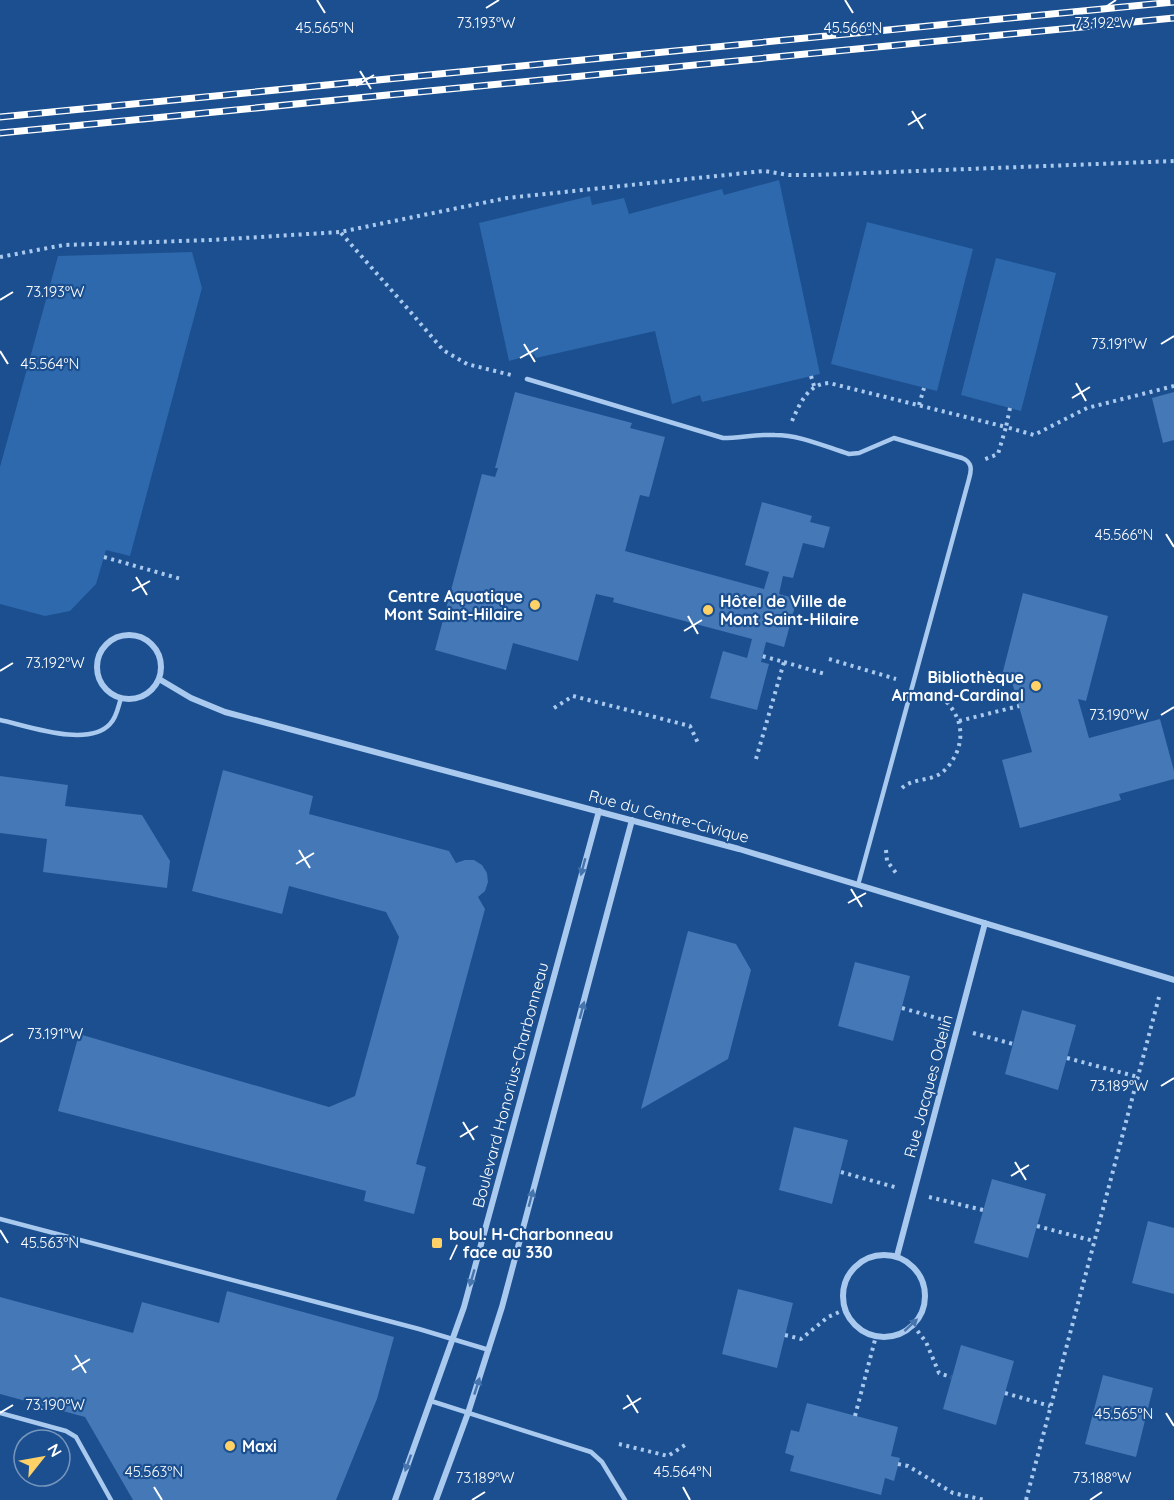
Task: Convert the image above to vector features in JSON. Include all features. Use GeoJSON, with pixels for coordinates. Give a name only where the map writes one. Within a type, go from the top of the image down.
{"type":"FeatureCollection","features":[{"type":"Feature","properties":{"kind":"street"},"geometry":{"type":"LineString","coordinates":[[139,636],[156,649],[160,658],[159,679],[146,695],[121,698],[107,690],[100,681],[98,660],[102,651],[118,637],[139,636]]}},
{"type":"Feature","properties":{"kind":"street","name":"Rue du Centre-Civique"},"geometry":{"type":"LineString","coordinates":[[159,679],[191,698],[225,712],[632,820],[1174,980]]}},
{"type":"Feature","properties":{"kind":"street","name":"Boulevard Honorius-Charbonneau"},"geometry":{"type":"LineString","coordinates":[[394,1500],[453,1340],[470,1285],[599,811]]}},
{"type":"Feature","properties":{"kind":"street"},"geometry":{"type":"LineString","coordinates":[[436,1500],[489,1350],[632,820]]}},
{"type":"Feature","properties":{"kind":"street","name":"Rue Jacques Odelin"},"geometry":{"type":"LineString","coordinates":[[897,1256],[985,923]]}},
{"type":"Feature","properties":{"kind":"street"},"geometry":{"type":"LineString","coordinates":[[871,1256],[897,1256],[919,1273],[926,1298],[923,1311],[913,1325],[894,1336],[876,1336],[859,1328],[846,1309],[843,1301],[844,1287],[851,1271],[859,1263],[871,1256]]}},
{"type":"Feature","properties":{"kind":"lane"},"geometry":{"type":"LineString","coordinates":[[527,379],[723,438],[776,434],[849,453],[859,453],[894,438],[962,458],[968,462],[971,473],[858,885]]}},
{"type":"Feature","properties":{"kind":"lane"},"geometry":{"type":"LineString","coordinates":[[0,720],[74,735],[92,735],[105,729],[111,723],[121,698]]}},
{"type":"Feature","properties":{"kind":"lane"},"geometry":{"type":"LineString","coordinates":[[0,1219],[489,1350]]}},
{"type":"Feature","properties":{"kind":"lane"},"geometry":{"type":"LineString","coordinates":[[431,1401],[591,1452],[602,1462],[625,1500]]}},
{"type":"Feature","properties":{"kind":"lane"},"geometry":{"type":"LineString","coordinates":[[0,1413],[66,1431],[76,1437],[111,1500]]}},
{"type":"Feature","properties":{"kind":"path"},"geometry":{"type":"LineString","coordinates":[[0,257],[63,245],[212,240],[340,232],[507,198],[764,171],[789,175],[815,175],[1174,161]]}},
{"type":"Feature","properties":{"kind":"path"},"geometry":{"type":"LineString","coordinates":[[340,232],[443,350],[467,364],[527,379]]}},
{"type":"Feature","properties":{"kind":"path"},"geometry":{"type":"LineString","coordinates":[[811,376],[814,386]]}},
{"type":"Feature","properties":{"kind":"path"},"geometry":{"type":"LineString","coordinates":[[796,413],[814,386],[829,383],[1034,435],[1087,408],[1174,386]]}},
{"type":"Feature","properties":{"kind":"path"},"geometry":{"type":"LineString","coordinates":[[919,405],[924,388]]}},
{"type":"Feature","properties":{"kind":"path"},"geometry":{"type":"LineString","coordinates":[[998,454],[1010,408]]}},
{"type":"Feature","properties":{"kind":"path"},"geometry":{"type":"LineString","coordinates":[[104,557],[181,579]]}},
{"type":"Feature","properties":{"kind":"path"},"geometry":{"type":"LineString","coordinates":[[762,656],[825,674]]}},
{"type":"Feature","properties":{"kind":"path"},"geometry":{"type":"LineString","coordinates":[[829,659],[896,679]]}},
{"type":"Feature","properties":{"kind":"path"},"geometry":{"type":"LineString","coordinates":[[756,759],[784,662]]}},
{"type":"Feature","properties":{"kind":"path"},"geometry":{"type":"LineString","coordinates":[[901,790],[907,784],[940,774],[950,765],[960,743],[959,722],[947,702],[932,690]]}},
{"type":"Feature","properties":{"kind":"path"},"geometry":{"type":"LineString","coordinates":[[554,708],[573,696],[690,726],[698,743]]}},
{"type":"Feature","properties":{"kind":"path"},"geometry":{"type":"LineString","coordinates":[[959,722],[1019,706]]}},
{"type":"Feature","properties":{"kind":"path"},"geometry":{"type":"LineString","coordinates":[[886,846],[887,861],[896,873]]}},
{"type":"Feature","properties":{"kind":"path"},"geometry":{"type":"LineString","coordinates":[[1026,1500],[1159,997]]}},
{"type":"Feature","properties":{"kind":"path"},"geometry":{"type":"LineString","coordinates":[[902,1008],[936,1018]]}},
{"type":"Feature","properties":{"kind":"path"},"geometry":{"type":"LineString","coordinates":[[976,1034],[1013,1044]]}},
{"type":"Feature","properties":{"kind":"path"},"geometry":{"type":"LineString","coordinates":[[1067,1058],[1138,1077]]}},
{"type":"Feature","properties":{"kind":"path"},"geometry":{"type":"LineString","coordinates":[[841,1172],[891,1186]]}},
{"type":"Feature","properties":{"kind":"path"},"geometry":{"type":"LineString","coordinates":[[933,1198],[983,1210]]}},
{"type":"Feature","properties":{"kind":"path"},"geometry":{"type":"LineString","coordinates":[[1037,1226],[1094,1241]]}},
{"type":"Feature","properties":{"kind":"path"},"geometry":{"type":"LineString","coordinates":[[785,1335],[801,1339],[828,1317],[846,1309]]}},
{"type":"Feature","properties":{"kind":"path"},"geometry":{"type":"LineString","coordinates":[[913,1325],[926,1342],[939,1373],[951,1377]]}},
{"type":"Feature","properties":{"kind":"path"},"geometry":{"type":"LineString","coordinates":[[855,1416],[876,1336]]}},
{"type":"Feature","properties":{"kind":"path"},"geometry":{"type":"LineString","coordinates":[[1005,1393],[1050,1406]]}},
{"type":"Feature","properties":{"kind":"path"},"geometry":{"type":"LineString","coordinates":[[619,1444],[668,1456],[686,1444]]}},
{"type":"Feature","properties":{"kind":"path"},"geometry":{"type":"LineString","coordinates":[[898,1464],[908,1466],[953,1493],[985,1500]]}},
{"type":"Feature","properties":{"kind":"shaded area"},"geometry":{"type":"Polygon","coordinates":[[[779,180],[820,374],[702,402],[700,395],[672,404],[655,331],[536,358],[534,354],[509,361],[479,223],[590,196],[592,205],[624,198],[629,214],[722,189],[724,195],[779,180]]]}},
{"type":"Feature","properties":{"kind":"shaded area"},"geometry":{"type":"Polygon","coordinates":[[[867,222],[973,249],[937,391],[831,364],[867,222]]]}},
{"type":"Feature","properties":{"kind":"shaded area"},"geometry":{"type":"Polygon","coordinates":[[[192,252],[202,288],[130,556],[106,550],[96,584],[70,611],[45,616],[0,604],[0,467],[58,256],[192,252]]]}},
{"type":"Feature","properties":{"kind":"shaded area"},"geometry":{"type":"Polygon","coordinates":[[[996,258],[1056,273],[1021,411],[961,395],[996,258]]]}},
{"type":"Feature","properties":{"kind":"building"},"geometry":{"type":"Polygon","coordinates":[[[515,392],[632,423],[630,428],[665,437],[649,497],[640,495],[625,551],[764,589],[769,572],[745,565],[762,502],[812,516],[810,522],[830,527],[824,548],[803,543],[793,578],[783,576],[779,594],[797,599],[784,647],[766,642],[761,662],[769,664],[757,710],[710,698],[723,651],[747,658],[752,639],[613,602],[614,598],[596,594],[578,661],[513,643],[506,670],[435,650],[482,474],[495,477],[498,468],[495,468],[515,392]]]}},
{"type":"Feature","properties":{"kind":"building"},"geometry":{"type":"Polygon","coordinates":[[[1174,392],[1174,440],[1163,443],[1152,398],[1174,392]]]}},
{"type":"Feature","properties":{"kind":"building"},"geometry":{"type":"Polygon","coordinates":[[[1023,593],[1108,616],[1086,701],[1078,699],[1089,738],[1160,719],[1174,771],[1174,779],[1119,794],[1121,800],[1020,828],[1002,760],[1032,752],[1012,682],[1001,679],[1023,593]]]}},
{"type":"Feature","properties":{"kind":"building"},"geometry":{"type":"Polygon","coordinates":[[[223,770],[313,796],[309,814],[449,851],[456,863],[474,860],[482,865],[487,873],[488,882],[485,891],[478,897],[485,909],[416,1164],[426,1167],[414,1214],[364,1201],[366,1191],[58,1111],[79,1034],[329,1107],[355,1096],[399,937],[386,912],[289,886],[282,914],[192,891],[223,770]]]}},
{"type":"Feature","properties":{"kind":"building"},"geometry":{"type":"Polygon","coordinates":[[[0,776],[68,785],[65,806],[142,815],[170,861],[167,888],[43,872],[47,839],[0,833],[0,776]]]}},
{"type":"Feature","properties":{"kind":"building"},"geometry":{"type":"Polygon","coordinates":[[[688,931],[736,944],[751,970],[728,1059],[641,1109],[688,931]]]}},
{"type":"Feature","properties":{"kind":"building"},"geometry":{"type":"Polygon","coordinates":[[[855,962],[910,976],[893,1041],[838,1026],[855,962]]]}},
{"type":"Feature","properties":{"kind":"building"},"geometry":{"type":"Polygon","coordinates":[[[1022,1010],[1076,1025],[1058,1090],[1005,1074],[1022,1010]]]}},
{"type":"Feature","properties":{"kind":"building"},"geometry":{"type":"Polygon","coordinates":[[[794,1127],[848,1140],[832,1204],[779,1190],[794,1127]]]}},
{"type":"Feature","properties":{"kind":"building"},"geometry":{"type":"Polygon","coordinates":[[[992,1179],[1046,1194],[1028,1258],[974,1243],[992,1179]]]}},
{"type":"Feature","properties":{"kind":"building"},"geometry":{"type":"Polygon","coordinates":[[[1148,1221],[1174,1228],[1174,1294],[1132,1283],[1148,1221]]]}},
{"type":"Feature","properties":{"kind":"building"},"geometry":{"type":"Polygon","coordinates":[[[738,1289],[793,1303],[777,1368],[722,1354],[738,1289]]]}},
{"type":"Feature","properties":{"kind":"building"},"geometry":{"type":"Polygon","coordinates":[[[227,1291],[394,1337],[377,1399],[336,1500],[133,1500],[85,1417],[0,1394],[0,1297],[133,1333],[142,1302],[219,1323],[227,1291]]]}},
{"type":"Feature","properties":{"kind":"building"},"geometry":{"type":"Polygon","coordinates":[[[961,1345],[1014,1361],[996,1425],[943,1409],[961,1345]]]}},
{"type":"Feature","properties":{"kind":"building"},"geometry":{"type":"Polygon","coordinates":[[[1103,1375],[1153,1388],[1136,1457],[1085,1444],[1103,1375]]]}},
{"type":"Feature","properties":{"kind":"building"},"geometry":{"type":"Polygon","coordinates":[[[807,1403],[898,1427],[891,1456],[900,1458],[894,1481],[885,1478],[881,1495],[790,1471],[794,1456],[785,1453],[791,1430],[799,1432],[807,1403]]]}},
{"type":"Feature","properties":{"kind":"railway"},"geometry":{"type":"LineString","coordinates":[[0,117],[1174,2]]}},
{"type":"Feature","properties":{"kind":"railway"},"geometry":{"type":"LineString","coordinates":[[0,133],[1174,18]]}},
{"type":"Feature","properties":{"kind":"place","name":"Centre Aquatique Mont Saint-Hilaire"},"geometry":{"type":"Point","coordinates":[535,605]}},
{"type":"Feature","properties":{"kind":"place","name":"Hôtel de Ville de Mont Saint-Hilaire"},"geometry":{"type":"Point","coordinates":[708,610]}},
{"type":"Feature","properties":{"kind":"place","name":"Bibliothèque Armand-Cardinal"},"geometry":{"type":"Point","coordinates":[1036,686]}},
{"type":"Feature","properties":{"kind":"place","name":"boul. H-Charbonneau / face au 330"},"geometry":{"type":"Point","coordinates":[437,1243]}},
{"type":"Feature","properties":{"kind":"place","name":"Maxi"},"geometry":{"type":"Point","coordinates":[230,1446]}}]}
